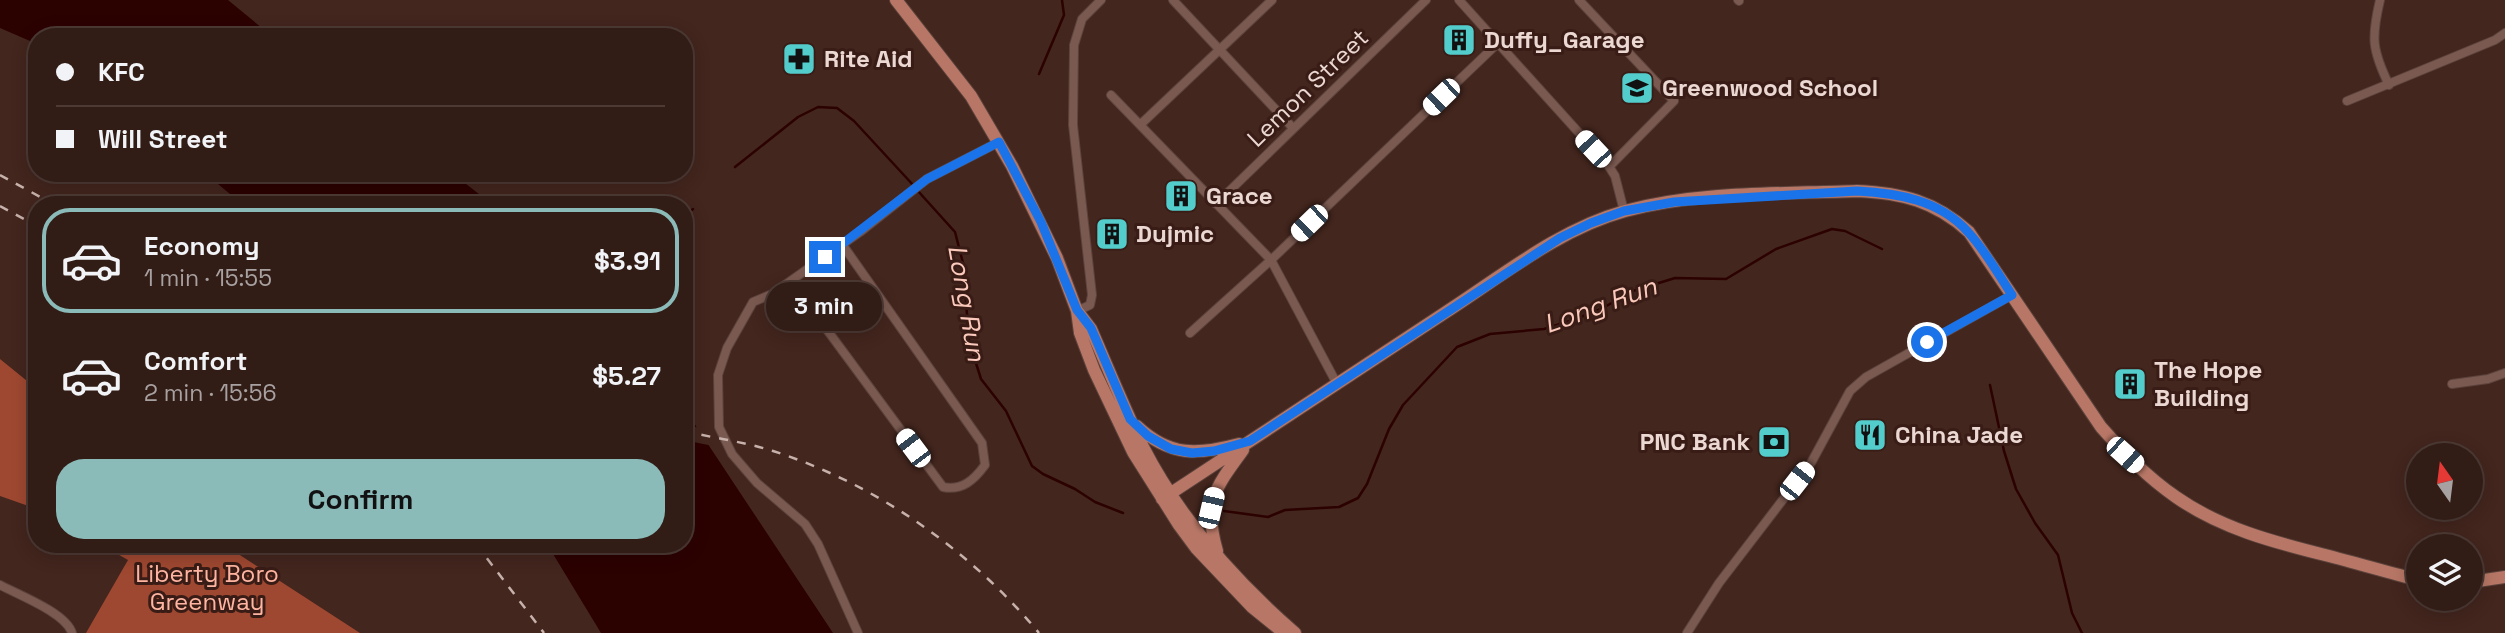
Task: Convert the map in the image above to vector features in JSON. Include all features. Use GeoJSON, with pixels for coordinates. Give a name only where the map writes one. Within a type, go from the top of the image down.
{"type":"FeatureCollection","features":[{"type":"Feature","properties":{"kind":"main road"},"geometry":{"type":"LineString","coordinates":[[896,0],[965,89],[999,142],[1041,222],[1077,310],[1080,333],[1110,406],[1133,452],[1219,558],[1249,591],[1295,633]]}},
{"type":"Feature","properties":{"kind":"main road"},"geometry":{"type":"LineString","coordinates":[[1166,496],[1560,238],[1624,211],[1674,202],[1857,191],[1905,197],[1932,205],[1969,232],[2101,427],[2125,455],[2178,499],[2255,537],[2406,577]]}},
{"type":"Feature","properties":{"kind":"main road"},"geometry":{"type":"LineString","coordinates":[[1077,310],[1091,328],[1130,419],[1185,533],[1225,580],[1284,633]]}},
{"type":"Feature","properties":{"kind":"main road"},"geometry":{"type":"LineString","coordinates":[[1130,419],[1148,436],[1171,449],[1192,453],[1214,451],[1250,441]]}},
{"type":"Feature","properties":{"kind":"main road"},"geometry":{"type":"LineString","coordinates":[[1219,558],[1210,528],[1215,490],[1250,441]]}},
{"type":"Feature","properties":{"kind":"main road"},"geometry":{"type":"LineString","coordinates":[[2483,580],[2505,577]]}},
{"type":"Feature","properties":{"kind":"street"},"geometry":{"type":"LineString","coordinates":[[1077,310],[1090,305],[1092,295],[1073,125],[1074,45],[1082,19],[1101,0]]}},
{"type":"Feature","properties":{"kind":"street"},"geometry":{"type":"LineString","coordinates":[[1141,124],[1272,0]]}},
{"type":"Feature","properties":{"kind":"street","name":"Lemon Street"},"geometry":{"type":"LineString","coordinates":[[1216,204],[1426,0]]}},
{"type":"Feature","properties":{"kind":"street"},"geometry":{"type":"LineString","coordinates":[[1459,0],[1609,167],[1615,176],[1624,211]]}},
{"type":"Feature","properties":{"kind":"street"},"geometry":{"type":"LineString","coordinates":[[1579,0],[1674,101],[1609,167]]}},
{"type":"Feature","properties":{"kind":"street"},"geometry":{"type":"LineString","coordinates":[[2380,0],[2374,43],[2376,58],[2389,85]]}},
{"type":"Feature","properties":{"kind":"street"},"geometry":{"type":"LineString","coordinates":[[1179,2],[1293,128]]}},
{"type":"Feature","properties":{"kind":"street"},"geometry":{"type":"LineString","coordinates":[[2347,102],[2495,40],[2505,33]]}},
{"type":"Feature","properties":{"kind":"street"},"geometry":{"type":"LineString","coordinates":[[1189,334],[1271,260],[1497,43]]}},
{"type":"Feature","properties":{"kind":"street"},"geometry":{"type":"LineString","coordinates":[[1111,95],[1271,260],[1337,384]]}},
{"type":"Feature","properties":{"kind":"street"},"geometry":{"type":"LineString","coordinates":[[858,633],[818,544],[805,524],[757,483],[732,454],[719,427],[718,375],[727,348],[753,302],[772,294],[791,281],[927,179],[999,142]]}},
{"type":"Feature","properties":{"kind":"street"},"geometry":{"type":"LineString","coordinates":[[791,281],[943,487],[959,488],[976,477],[985,465],[982,443],[842,244]]}},
{"type":"Feature","properties":{"kind":"street"},"geometry":{"type":"LineString","coordinates":[[1687,633],[1718,583],[1811,463],[1850,391],[1861,380],[2012,295]]}},
{"type":"Feature","properties":{"kind":"street"},"geometry":{"type":"LineString","coordinates":[[2452,384],[2488,379],[2505,373]]}},
{"type":"Feature","properties":{"kind":"street"},"geometry":{"type":"LineString","coordinates":[[0,585],[62,618],[72,633]]}},
{"type":"Feature","properties":{"kind":"green space"},"geometry":{"type":"Polygon","coordinates":[[[0,359],[28,382],[28,506],[0,496],[0,359]]]}},
{"type":"Feature","properties":{"kind":"green space","name":"Liberty Boro Greenway"},"geometry":{"type":"Polygon","coordinates":[[[116,553],[237,553],[360,633],[86,633],[128,560],[116,553]]]}},
{"type":"Feature","properties":{"kind":"shaded area"},"geometry":{"type":"Polygon","coordinates":[[[0,0],[228,0],[262,28],[28,28],[28,40],[0,28],[0,0]]]}},
{"type":"Feature","properties":{"kind":"shaded area"},"geometry":{"type":"Polygon","coordinates":[[[216,182],[464,182],[481,196],[232,196],[216,182]]]}},
{"type":"Feature","properties":{"kind":"shaded area"},"geometry":{"type":"Polygon","coordinates":[[[693,422],[833,633],[601,633],[552,553],[693,553],[693,422]]]}},
{"type":"Feature","properties":{"kind":"pier"},"geometry":{"type":"Polygon","coordinates":[[[693,426],[702,428],[713,446],[693,442],[693,426]]]}},
{"type":"Feature","properties":{"kind":"waterway"},"geometry":{"type":"LineString","coordinates":[[1039,74],[1064,15],[1062,0]]}},
{"type":"Feature","properties":{"kind":"waterway","name":"Long Run"},"geometry":{"type":"LineString","coordinates":[[735,167],[798,117],[818,107],[837,108],[854,121],[914,186]]}},
{"type":"Feature","properties":{"kind":"waterway","name":"Long Run"},"geometry":{"type":"LineString","coordinates":[[918,191],[955,232],[963,263],[969,341],[981,379],[1006,411],[1032,466],[1095,502],[1123,513]]}},
{"type":"Feature","properties":{"kind":"waterway","name":"Long Run"},"geometry":{"type":"LineString","coordinates":[[1224,511],[1268,517],[1285,510],[1339,507],[1358,498],[1367,484],[1389,429],[1403,405],[1457,347],[1490,334],[1544,329],[1573,320],[1601,309],[1633,291],[1675,278],[1726,279],[1776,249],[1832,229],[1845,231],[1882,249]]}},
{"type":"Feature","properties":{"kind":"waterway","name":"Long Run"},"geometry":{"type":"LineString","coordinates":[[1990,385],[2004,451],[2016,489],[2035,523],[2058,555],[2072,613],[2082,633]]}},
{"type":"Feature","properties":{"kind":"railway"},"geometry":{"type":"LineString","coordinates":[[0,175],[38,196]]}},
{"type":"Feature","properties":{"kind":"railway"},"geometry":{"type":"LineString","coordinates":[[0,206],[28,221]]}},
{"type":"Feature","properties":{"kind":"railway"},"geometry":{"type":"LineString","coordinates":[[693,433],[773,451],[811,465],[884,501],[919,523],[983,574],[1039,633]]}},
{"type":"Feature","properties":{"kind":"railway"},"geometry":{"type":"LineString","coordinates":[[483,553],[544,633]]}},
{"type":"Feature","properties":{"kind":"place","name":"Duffy_Garage"},"geometry":{"type":"Point","coordinates":[1459,40]}},
{"type":"Feature","properties":{"kind":"place","name":"Rite Aid"},"geometry":{"type":"Point","coordinates":[799,59]}},
{"type":"Feature","properties":{"kind":"place","name":"Greenwood School"},"geometry":{"type":"Point","coordinates":[1637,88]}},
{"type":"Feature","properties":{"kind":"place","name":"Grace"},"geometry":{"type":"Point","coordinates":[1181,196]}},
{"type":"Feature","properties":{"kind":"place","name":"Dujmic"},"geometry":{"type":"Point","coordinates":[1112,234]}},
{"type":"Feature","properties":{"kind":"place","name":"The Hope Building"},"geometry":{"type":"Point","coordinates":[2130,384]}},
{"type":"Feature","properties":{"kind":"place","name":"China Jade"},"geometry":{"type":"Point","coordinates":[1870,435]}},
{"type":"Feature","properties":{"kind":"place","name":"PNC Bank"},"geometry":{"type":"Point","coordinates":[1774,442]}},
{"type":"Feature","properties":{"kind":"route"},"geometry":{"type":"LineString","coordinates":[[825,257],[927,179],[999,142],[1041,222],[1077,310],[1091,328],[1130,419],[1148,436],[1171,449],[1192,453],[1214,451],[1250,441],[1560,238],[1624,211],[1674,202],[1857,191],[1883,192],[1932,205],[1969,232],[2012,295],[1927,342]]}}]}
